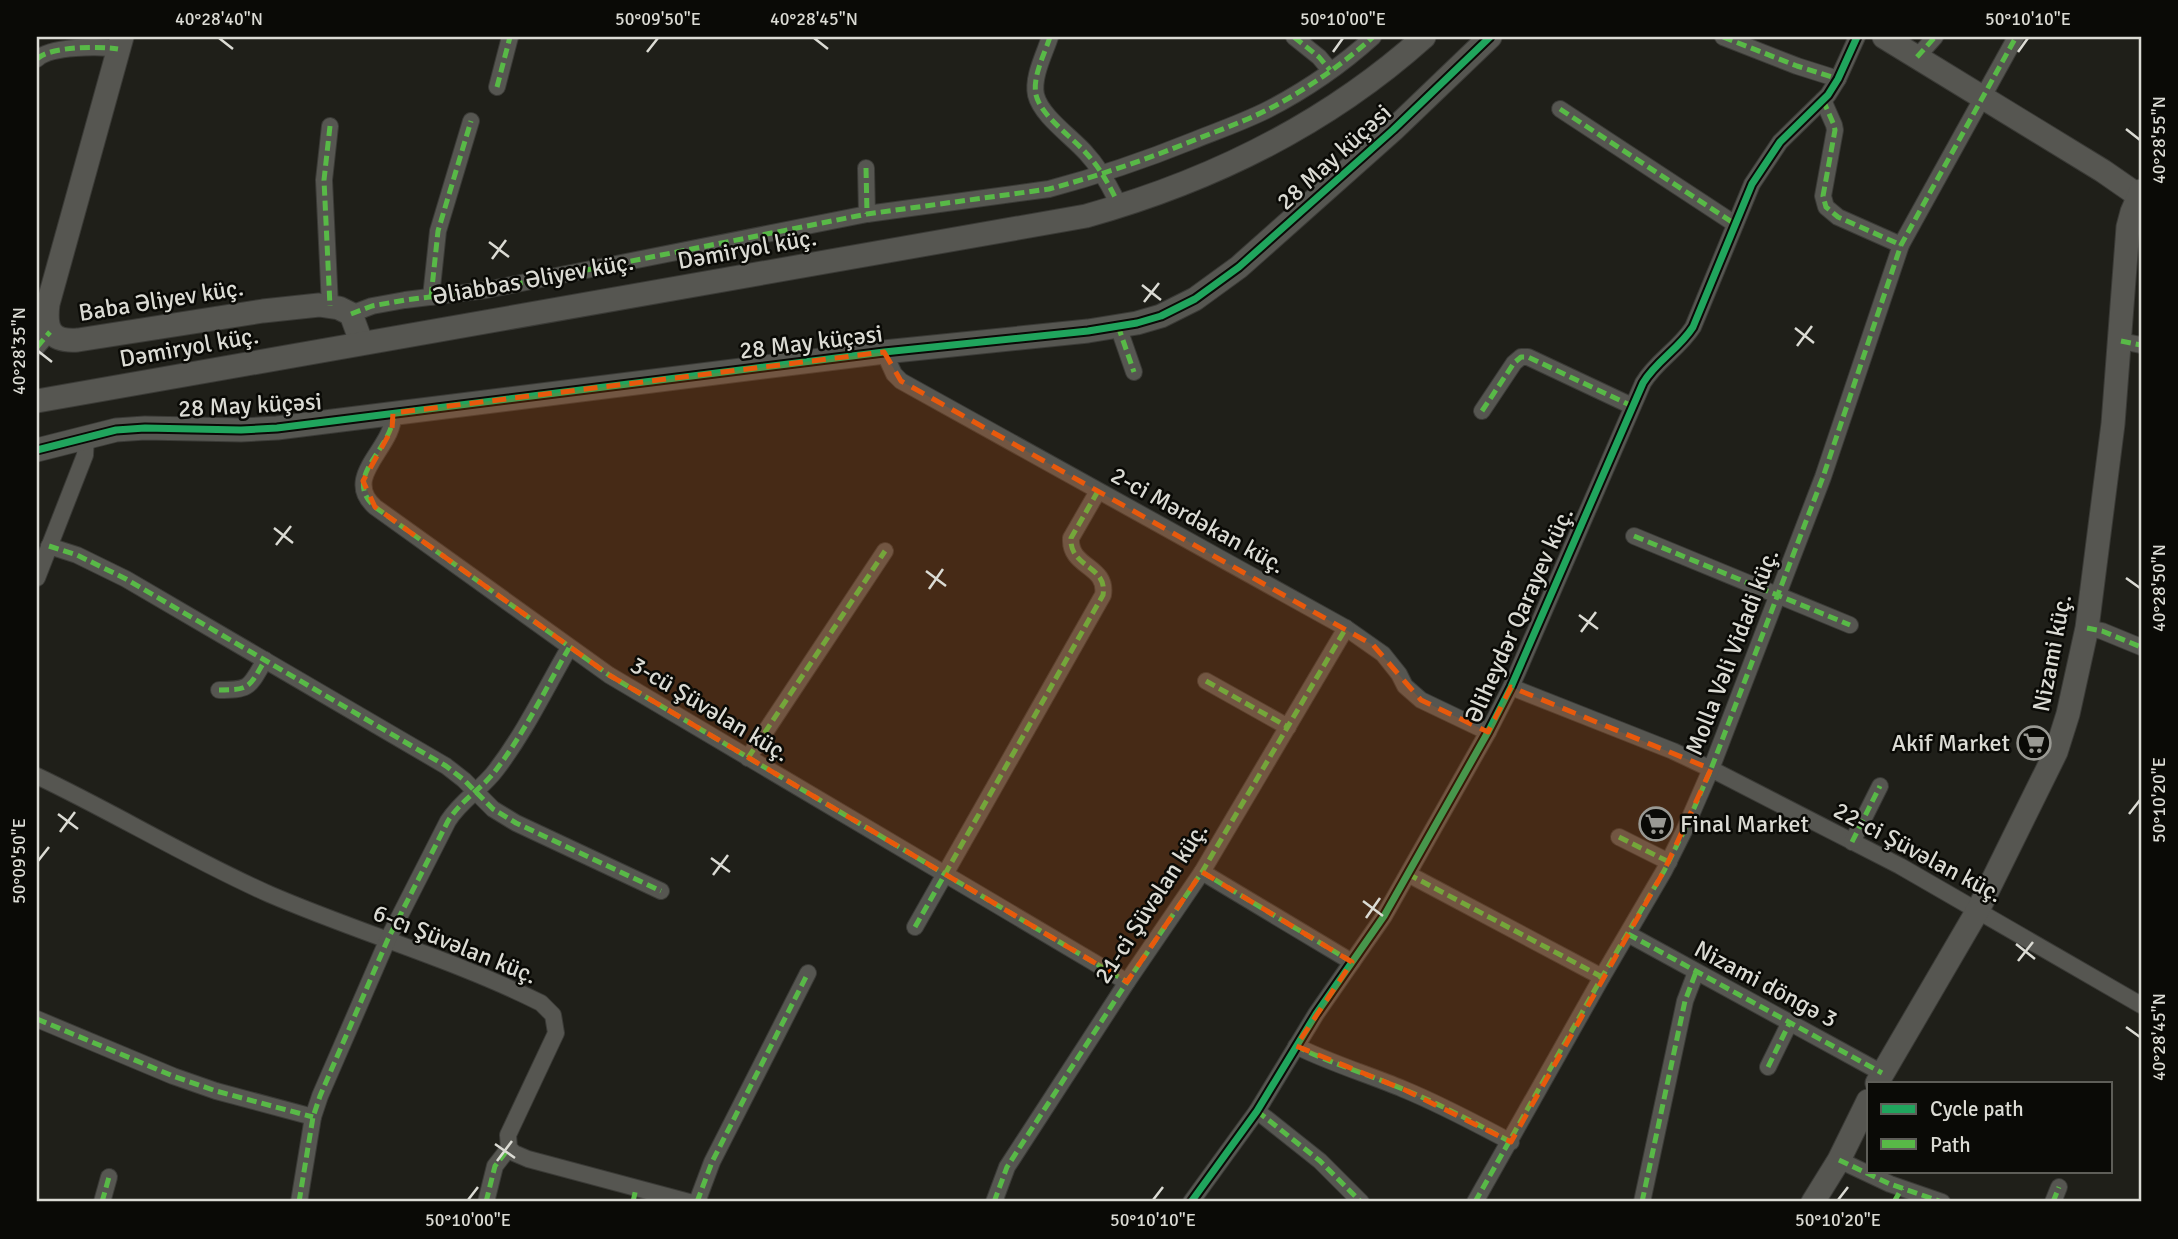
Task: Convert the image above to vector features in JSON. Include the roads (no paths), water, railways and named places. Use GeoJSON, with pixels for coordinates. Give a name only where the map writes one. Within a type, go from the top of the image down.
{"type":"FeatureCollection","features":[{"type":"Feature","properties":{"kind":"street"},"geometry":{"type":"LineString","coordinates":[[497,87],[510,37]]}},
{"type":"Feature","properties":{"kind":"street"},"geometry":{"type":"LineString","coordinates":[[1050,37],[1035,82],[1040,106],[1103,173],[1116,199]]}},
{"type":"Feature","properties":{"kind":"street"},"geometry":{"type":"LineString","coordinates":[[1294,37],[1319,57],[1330,70]]}},
{"type":"Feature","properties":{"kind":"street","name":"Dəmiryol küç."},"geometry":{"type":"LineString","coordinates":[[341,310],[486,290],[867,214],[1049,189],[1142,161],[1266,110],[1292,97],[1373,37]]}},
{"type":"Feature","properties":{"kind":"street","name":"Əliabbas Əliyev küç."},"geometry":{"type":"LineString","coordinates":[[37,393],[998,224],[1116,199],[1196,169],[1293,123],[1352,86],[1412,37]]}},
{"type":"Feature","properties":{"kind":"street","name":"Dəmiryol küç."},"geometry":{"type":"LineString","coordinates":[[37,401],[1086,215],[1129,203],[1200,177],[1297,130],[1376,77],[1424,37]]}},
{"type":"Feature","properties":{"kind":"street","name":"28 May küçəsi"},"geometry":{"type":"LineString","coordinates":[[37,450],[132,428],[277,428],[884,352],[1118,326],[1152,319],[1195,299],[1239,267],[1393,130],[1490,37]]}},
{"type":"Feature","properties":{"kind":"street"},"geometry":{"type":"LineString","coordinates":[[1723,37],[1785,62],[1838,79]]}},
{"type":"Feature","properties":{"kind":"street","name":"Əliheydər Qarayev küç."},"geometry":{"type":"LineString","coordinates":[[1191,1202],[1256,1111],[1296,1046],[1384,916],[1511,687],[1632,406],[1649,373],[1681,343],[1693,327],[1752,184],[1771,152],[1823,100],[1838,79],[1857,37]]}},
{"type":"Feature","properties":{"kind":"street"},"geometry":{"type":"LineString","coordinates":[[1884,37],[2140,194]]}},
{"type":"Feature","properties":{"kind":"street"},"geometry":{"type":"LineString","coordinates":[[1917,57],[1935,37]]}},
{"type":"Feature","properties":{"kind":"street","name":"Molla Vəli Vidadi küç."},"geometry":{"type":"LineString","coordinates":[[1475,1202],[1669,862],[1711,769],[1823,477],[1901,245],[2015,37]]}},
{"type":"Feature","properties":{"kind":"street"},"geometry":{"type":"LineString","coordinates":[[37,59],[46,53],[120,43]]}},
{"type":"Feature","properties":{"kind":"street","name":"Baba Əliyev küç."},"geometry":{"type":"LineString","coordinates":[[120,43],[48,304],[43,339],[78,340],[262,311],[341,310]]}},
{"type":"Feature","properties":{"kind":"street"},"geometry":{"type":"LineString","coordinates":[[1823,100],[1835,131],[1823,196],[1826,208],[1832,214],[1901,245]]}},
{"type":"Feature","properties":{"kind":"street"},"geometry":{"type":"LineString","coordinates":[[1560,109],[1735,224]]}},
{"type":"Feature","properties":{"kind":"street"},"geometry":{"type":"LineString","coordinates":[[431,297],[438,231],[471,121]]}},
{"type":"Feature","properties":{"kind":"street"},"geometry":{"type":"LineString","coordinates":[[330,126],[324,180],[341,310],[359,336]]}},
{"type":"Feature","properties":{"kind":"street"},"geometry":{"type":"LineString","coordinates":[[866,168],[867,214]]}},
{"type":"Feature","properties":{"kind":"street","name":"Nizami küç."},"geometry":{"type":"LineString","coordinates":[[1879,1078],[1978,910],[2056,752],[2068,714],[2087,628],[2113,425],[2131,343],[2128,227],[2140,194]]}},
{"type":"Feature","properties":{"kind":"street"},"geometry":{"type":"LineString","coordinates":[[1118,326],[1134,373]]}},
{"type":"Feature","properties":{"kind":"street","name":"2-ci Mərdəkan küç."},"geometry":{"type":"LineString","coordinates":[[884,352],[894,374],[901,381],[1346,628],[1383,654],[1412,693],[1421,700],[1488,732]]}},
{"type":"Feature","properties":{"kind":"street"},"geometry":{"type":"LineString","coordinates":[[1482,411],[1514,363],[1521,357],[1528,357],[1632,406]]}},
{"type":"Feature","properties":{"kind":"street","name":"3-cü Şüvəlan küç."},"geometry":{"type":"LineString","coordinates":[[393,413],[392,429],[366,471],[363,481],[367,500],[608,675],[1127,982]]}},
{"type":"Feature","properties":{"kind":"street"},"geometry":{"type":"LineString","coordinates":[[37,578],[85,455],[86,438]]}},
{"type":"Feature","properties":{"kind":"street"},"geometry":{"type":"LineString","coordinates":[[915,927],[1103,595],[1105,585],[1101,578],[1078,558],[1070,546],[1071,538],[1098,491]]}},
{"type":"Feature","properties":{"kind":"street"},"geometry":{"type":"LineString","coordinates":[[1633,536],[1850,625]]}},
{"type":"Feature","properties":{"kind":"street"},"geometry":{"type":"LineString","coordinates":[[49,546],[99,564],[446,766],[493,809],[516,823],[660,891]]}},
{"type":"Feature","properties":{"kind":"street"},"geometry":{"type":"LineString","coordinates":[[748,758],[885,551]]}},
{"type":"Feature","properties":{"kind":"street","name":"21-ci Şüvəlan küç."},"geometry":{"type":"LineString","coordinates":[[994,1202],[1007,1167],[1202,872],[1346,628]]}},
{"type":"Feature","properties":{"kind":"street"},"geometry":{"type":"LineString","coordinates":[[2087,628],[2102,631],[2141,647]]}},
{"type":"Feature","properties":{"kind":"street"},"geometry":{"type":"LineString","coordinates":[[299,1202],[313,1117],[388,939],[448,821],[463,800],[491,777],[507,756],[569,648]]}},
{"type":"Feature","properties":{"kind":"street"},"geometry":{"type":"LineString","coordinates":[[219,690],[241,690],[249,686],[265,660]]}},
{"type":"Feature","properties":{"kind":"street"},"geometry":{"type":"LineString","coordinates":[[1206,681],[1288,727]]}},
{"type":"Feature","properties":{"kind":"street","name":"22-ci Şüvəlan küç."},"geometry":{"type":"LineString","coordinates":[[1511,687],[1673,751],[1711,769],[1978,910],[2141,1005]]}},
{"type":"Feature","properties":{"kind":"street","name":"6-cı Şüvəlan küç."},"geometry":{"type":"LineString","coordinates":[[37,776],[235,878],[350,926],[418,950],[530,998],[548,1009],[556,1023],[555,1040],[509,1135],[509,1148],[495,1166],[486,1202]]}},
{"type":"Feature","properties":{"kind":"street"},"geometry":{"type":"LineString","coordinates":[[1852,842],[1880,786]]}},
{"type":"Feature","properties":{"kind":"street"},"geometry":{"type":"LineString","coordinates":[[1619,837],[1669,862]]}},
{"type":"Feature","properties":{"kind":"street"},"geometry":{"type":"LineString","coordinates":[[1202,872],[1352,962]]}},
{"type":"Feature","properties":{"kind":"street"},"geometry":{"type":"LineString","coordinates":[[1408,874],[1602,977]]}},
{"type":"Feature","properties":{"kind":"street","name":"Nizami döngə 3"},"geometry":{"type":"LineString","coordinates":[[1628,934],[1790,1022],[1879,1078]]}},
{"type":"Feature","properties":{"kind":"street"},"geometry":{"type":"LineString","coordinates":[[1642,1202],[1685,1001],[1696,972]]}},
{"type":"Feature","properties":{"kind":"street"},"geometry":{"type":"LineString","coordinates":[[697,1202],[712,1162],[808,973]]}},
{"type":"Feature","properties":{"kind":"street"},"geometry":{"type":"LineString","coordinates":[[37,1019],[184,1080],[313,1117]]}},
{"type":"Feature","properties":{"kind":"street"},"geometry":{"type":"LineString","coordinates":[[1768,1067],[1790,1022]]}},
{"type":"Feature","properties":{"kind":"street"},"geometry":{"type":"LineString","coordinates":[[1296,1046],[1461,1115],[1511,1142]]}},
{"type":"Feature","properties":{"kind":"street"},"geometry":{"type":"LineString","coordinates":[[1813,1202],[1839,1160],[1867,1103]]}},
{"type":"Feature","properties":{"kind":"street"},"geometry":{"type":"LineString","coordinates":[[1256,1111],[1320,1161],[1361,1202]]}},
{"type":"Feature","properties":{"kind":"street"},"geometry":{"type":"LineString","coordinates":[[509,1148],[514,1153],[635,1195],[689,1202]]}},
{"type":"Feature","properties":{"kind":"street"},"geometry":{"type":"LineString","coordinates":[[1839,1160],[1898,1195],[1942,1202]]}},
{"type":"Feature","properties":{"kind":"street"},"geometry":{"type":"LineString","coordinates":[[102,1202],[109,1177]]}},
{"type":"Feature","properties":{"kind":"place","name":"Akif Market"},"geometry":{"type":"Point","coordinates":[2034,743]}},
{"type":"Feature","properties":{"kind":"place","name":"Final Market"},"geometry":{"type":"Point","coordinates":[1656,824]}}]}
